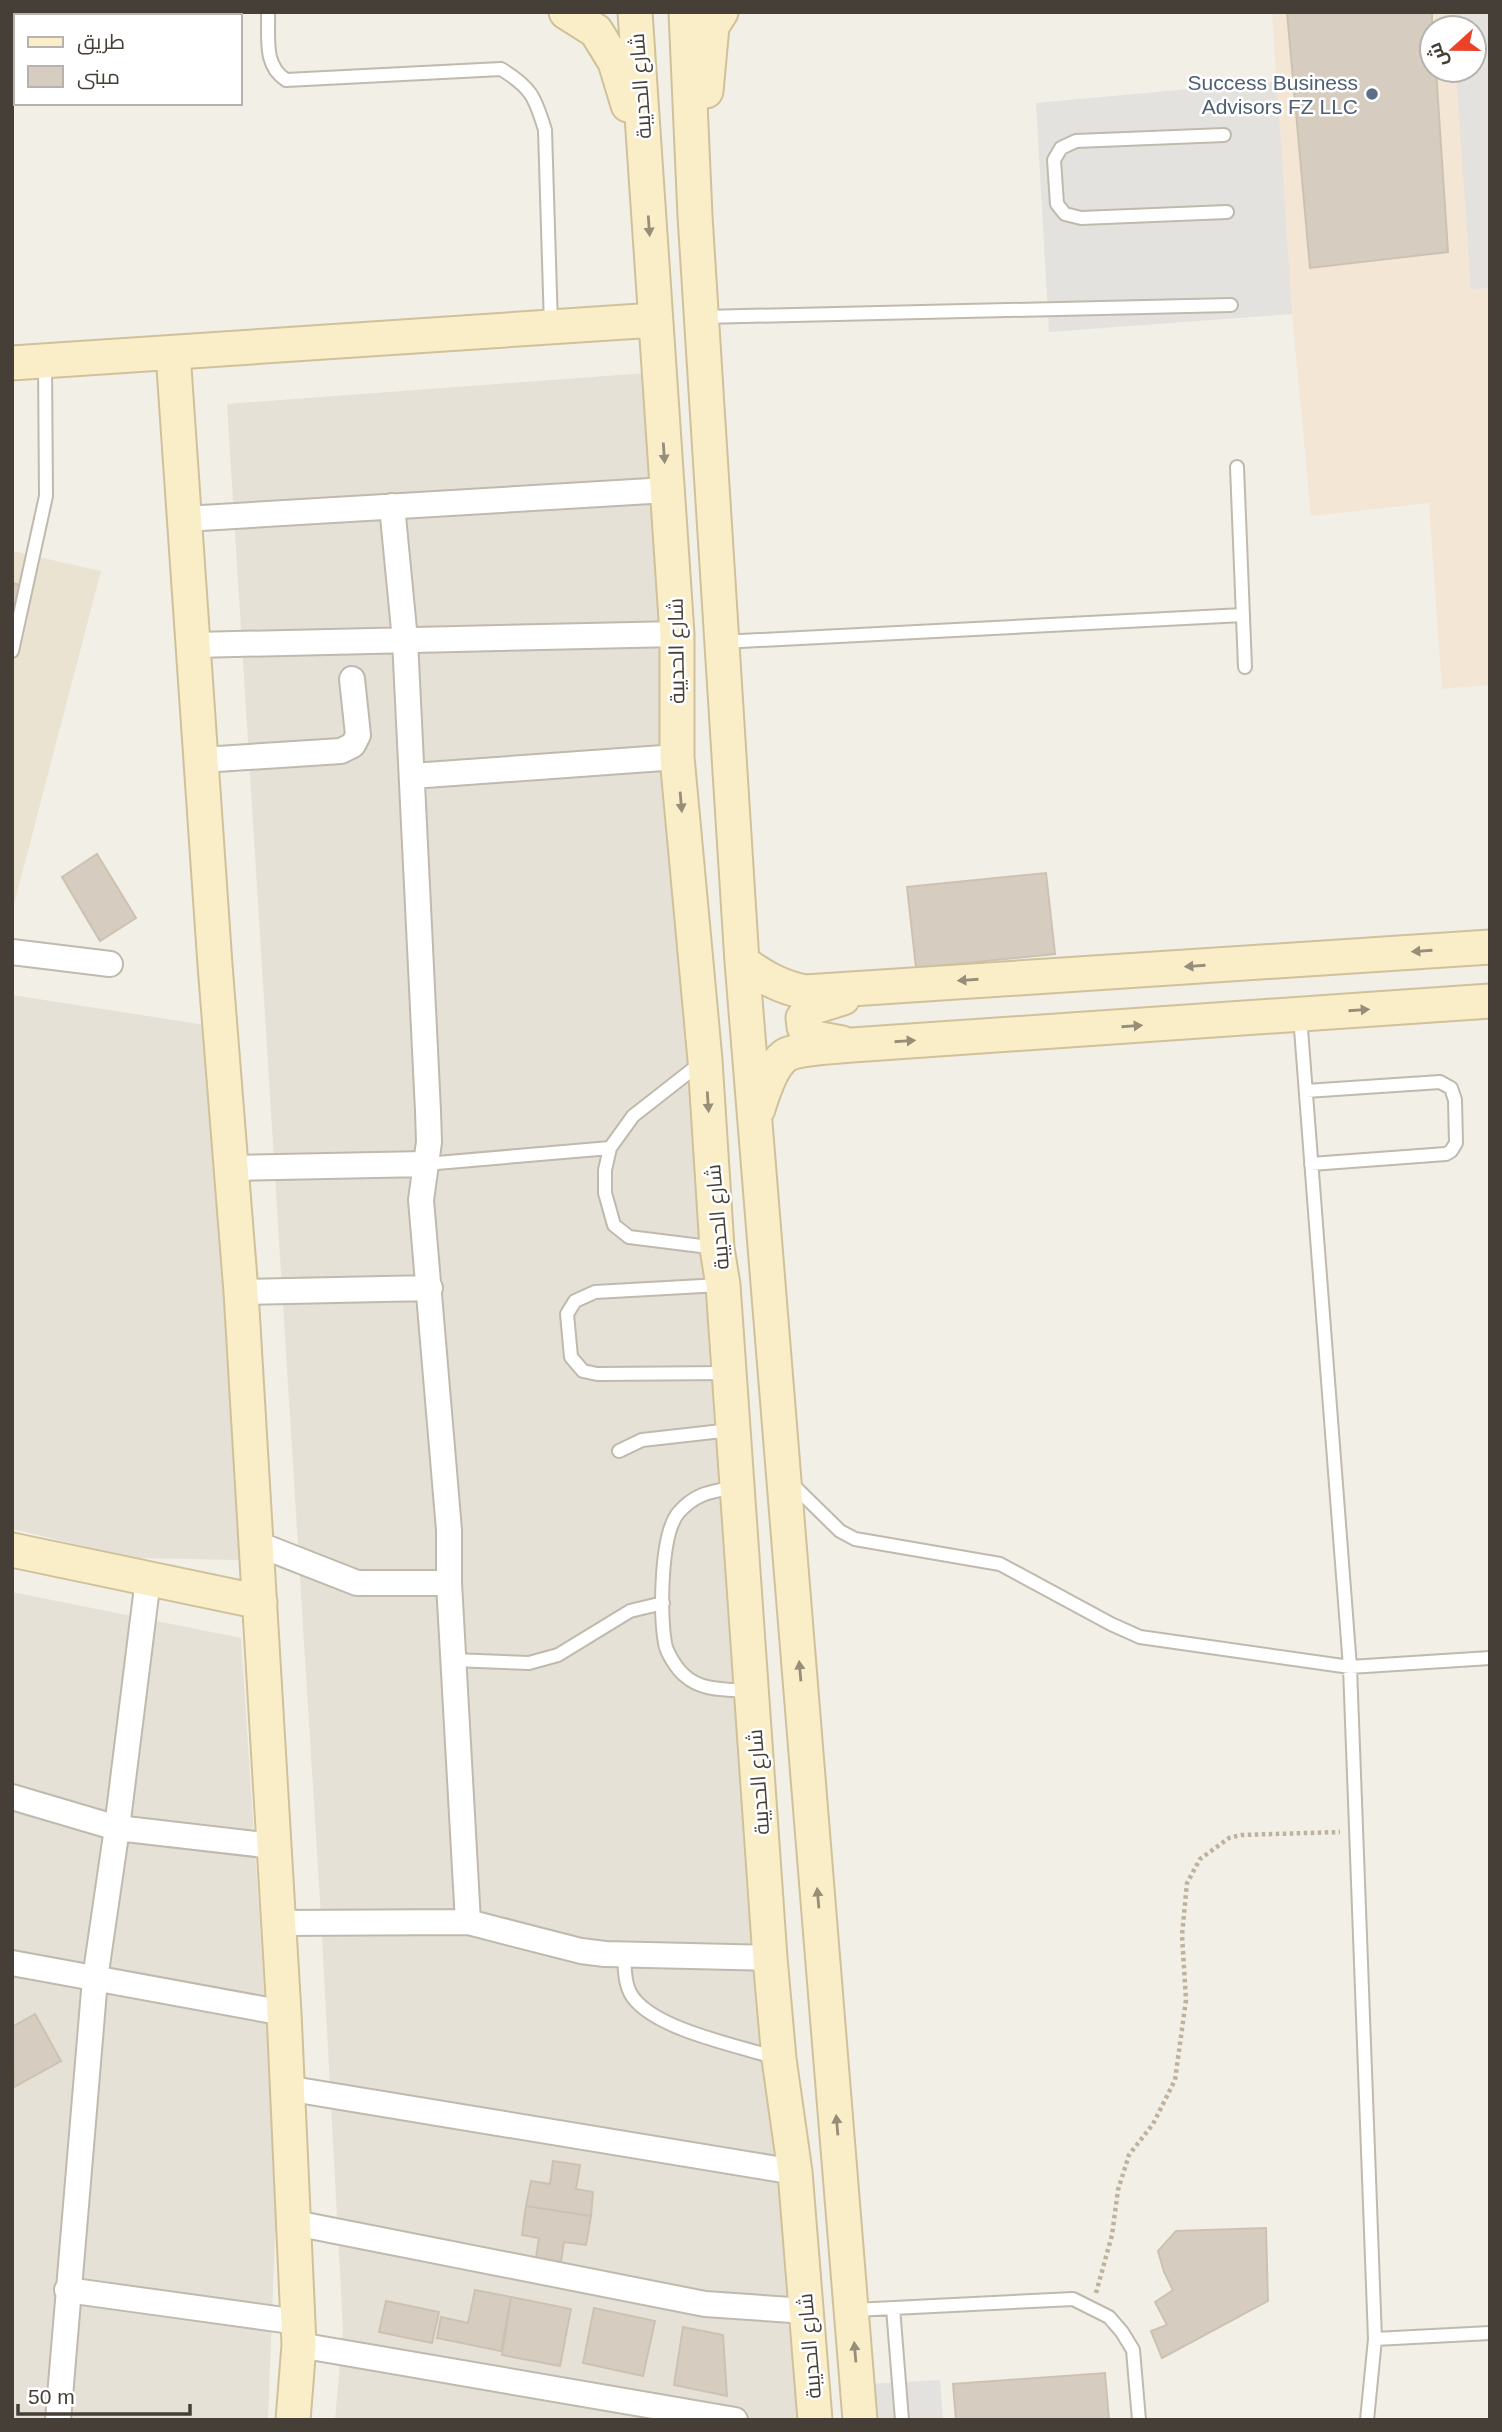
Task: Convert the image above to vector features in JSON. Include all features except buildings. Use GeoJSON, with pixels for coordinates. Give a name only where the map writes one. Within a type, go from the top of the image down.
{"type":"FeatureCollection","features":[{"type":"Feature","properties":{"kind":"main road"},"geometry":{"type":"LineString","coordinates":[[566,12],[596,31],[615,62],[644,158]]}},
{"type":"Feature","properties":{"kind":"main road","name":"شارع الحديبة"},"geometry":{"type":"LineString","coordinates":[[635,12],[677,634],[677,757],[705,1059],[717,1248],[723,1285],[770,1958],[779,2059],[795,2172],[815,2420]]}},
{"type":"Feature","properties":{"kind":"main road","name":"شارع الحديبة"},"geometry":{"type":"LineString","coordinates":[[686,12],[695,216],[742,962],[860,2420]]}},
{"type":"Feature","properties":{"kind":"main road"},"geometry":{"type":"LineString","coordinates":[[695,216],[712,26],[721,12]]}},
{"type":"Feature","properties":{"kind":"main road"},"geometry":{"type":"LineString","coordinates":[[12,363],[655,320]]}},
{"type":"Feature","properties":{"kind":"main road"},"geometry":{"type":"LineString","coordinates":[[173,352],[241,1292],[279,1923],[299,2333],[293,2420]]}},
{"type":"Feature","properties":{"kind":"main road"},"geometry":{"type":"LineString","coordinates":[[742,962],[764,979],[805,992],[1490,947]]}},
{"type":"Feature","properties":{"kind":"main road"},"geometry":{"type":"LineString","coordinates":[[852,1045],[810,1037],[804,1027],[803,1018],[811,1009],[879,986]]}},
{"type":"Feature","properties":{"kind":"main road"},"geometry":{"type":"LineString","coordinates":[[755,1118],[767,1079],[786,1055],[852,1045],[1490,1001]]}},
{"type":"Feature","properties":{"kind":"main road"},"geometry":{"type":"LineString","coordinates":[[12,1550],[260,1602]]}},
{"type":"Feature","properties":{"kind":"street"},"geometry":{"type":"LineString","coordinates":[[185,519],[667,490]]}},
{"type":"Feature","properties":{"kind":"street"},"geometry":{"type":"LineString","coordinates":[[392,506],[405,640],[428,1111],[429,1142],[421,1199],[449,1530],[449,1583],[468,1922]]}},
{"type":"Feature","properties":{"kind":"street"},"geometry":{"type":"LineString","coordinates":[[194,645],[677,634]]}},
{"type":"Feature","properties":{"kind":"street"},"geometry":{"type":"LineString","coordinates":[[202,760],[341,751],[353,745],[358,736],[352,679]]}},
{"type":"Feature","properties":{"kind":"street"},"geometry":{"type":"LineString","coordinates":[[412,776],[677,757]]}},
{"type":"Feature","properties":{"kind":"street"},"geometry":{"type":"LineString","coordinates":[[12,952],[110,964]]}},
{"type":"Feature","properties":{"kind":"street"},"geometry":{"type":"LineString","coordinates":[[231,1168],[425,1164]]}},
{"type":"Feature","properties":{"kind":"street"},"geometry":{"type":"LineString","coordinates":[[241,1292],[430,1289]]}},
{"type":"Feature","properties":{"kind":"street"},"geometry":{"type":"LineString","coordinates":[[255,1543],[357,1583],[449,1583]]}},
{"type":"Feature","properties":{"kind":"street"},"geometry":{"type":"LineString","coordinates":[[58,2420],[95,1979],[148,1579]]}},
{"type":"Feature","properties":{"kind":"street"},"geometry":{"type":"LineString","coordinates":[[12,1797],[117,1828],[273,1846]]}},
{"type":"Feature","properties":{"kind":"street"},"geometry":{"type":"LineString","coordinates":[[279,1923],[468,1922],[581,1951],[624,1955],[770,1958]]}},
{"type":"Feature","properties":{"kind":"street"},"geometry":{"type":"LineString","coordinates":[[12,1963],[284,2013]]}},
{"type":"Feature","properties":{"kind":"street"},"geometry":{"type":"LineString","coordinates":[[286,2088],[795,2172]]}},
{"type":"Feature","properties":{"kind":"street"},"geometry":{"type":"LineString","coordinates":[[295,2224],[705,2304],[806,2311]]}},
{"type":"Feature","properties":{"kind":"street"},"geometry":{"type":"LineString","coordinates":[[67,2290],[299,2333],[735,2420]]}},
{"type":"Feature","properties":{"kind":"lane"},"geometry":{"type":"LineString","coordinates":[[268,12],[269,57],[275,73],[286,80],[500,69],[522,81],[537,103],[545,130],[551,327]]}},
{"type":"Feature","properties":{"kind":"lane"},"geometry":{"type":"LineString","coordinates":[[1224,135],[1076,142],[1061,148],[1054,160],[1057,204],[1065,214],[1081,218],[1227,212]]}},
{"type":"Feature","properties":{"kind":"lane"},"geometry":{"type":"LineString","coordinates":[[701,317],[1231,304]]}},
{"type":"Feature","properties":{"kind":"lane"},"geometry":{"type":"LineString","coordinates":[[12,651],[46,496],[45,361]]}},
{"type":"Feature","properties":{"kind":"lane"},"geometry":{"type":"LineString","coordinates":[[1237,467],[1245,667]]}},
{"type":"Feature","properties":{"kind":"lane"},"geometry":{"type":"LineString","coordinates":[[722,642],[1243,615]]}},
{"type":"Feature","properties":{"kind":"lane"},"geometry":{"type":"LineString","coordinates":[[1300,1014],[1350,1667],[1375,2339],[1367,2420]]}},
{"type":"Feature","properties":{"kind":"lane"},"geometry":{"type":"LineString","coordinates":[[705,1059],[633,1116],[610,1148],[605,1170],[605,1193],[614,1225],[629,1237],[717,1248]]}},
{"type":"Feature","properties":{"kind":"lane"},"geometry":{"type":"LineString","coordinates":[[1306,1091],[1440,1082],[1451,1088],[1455,1100],[1456,1143],[1446,1154],[1311,1164]]}},
{"type":"Feature","properties":{"kind":"lane"},"geometry":{"type":"LineString","coordinates":[[425,1164],[610,1148]]}},
{"type":"Feature","properties":{"kind":"lane"},"geometry":{"type":"LineString","coordinates":[[723,1285],[595,1292],[575,1301],[567,1314],[571,1357],[583,1371],[597,1374],[729,1373]]}},
{"type":"Feature","properties":{"kind":"lane"},"geometry":{"type":"LineString","coordinates":[[619,1451],[642,1440],[733,1430]]}},
{"type":"Feature","properties":{"kind":"lane"},"geometry":{"type":"LineString","coordinates":[[784,1477],[839,1531],[855,1539],[1000,1564],[1140,1637],[1350,1667],[1490,1658]]}},
{"type":"Feature","properties":{"kind":"lane"},"geometry":{"type":"LineString","coordinates":[[737,1486],[698,1494],[677,1514],[668,1536],[663,1603],[665,1646],[683,1675],[703,1687],[751,1691]]}},
{"type":"Feature","properties":{"kind":"lane"},"geometry":{"type":"LineString","coordinates":[[453,1660],[528,1663],[538,1661],[558,1655],[630,1611],[663,1603]]}},
{"type":"Feature","properties":{"kind":"lane"},"geometry":{"type":"LineString","coordinates":[[624,1955],[625,1980],[635,2000],[665,2023],[779,2059]]}},
{"type":"Feature","properties":{"kind":"lane"},"geometry":{"type":"LineString","coordinates":[[852,2310],[1073,2299],[1109,2317],[1133,2350],[1139,2420]]}},
{"type":"Feature","properties":{"kind":"lane"},"geometry":{"type":"LineString","coordinates":[[893,2308],[902,2420]]}},
{"type":"Feature","properties":{"kind":"lane"},"geometry":{"type":"LineString","coordinates":[[1375,2339],[1490,2333]]}},
{"type":"Feature","properties":{"kind":"path"},"geometry":{"type":"LineString","coordinates":[[1092,2307],[1112,2235],[1118,2189],[1129,2155],[1153,2124],[1175,2080],[1186,2000],[1182,1925],[1187,1883],[1192,1870],[1200,1859],[1229,1838],[1241,1835],[1357,1831]]}},
{"type":"Feature","properties":{"kind":"shaded area"},"geometry":{"type":"Polygon","coordinates":[[[1272,12],[1490,12],[1490,685],[1442,689],[1429,503],[1311,516],[1292,314],[1272,12]]]}},
{"type":"Feature","properties":{"kind":"shaded area"},"geometry":{"type":"Polygon","coordinates":[[[1490,12],[1490,288],[1471,289],[1457,84],[1488,84],[1488,14],[1452,14],[1490,12]]]}},
{"type":"Feature","properties":{"kind":"shaded area"},"geometry":{"type":"Polygon","coordinates":[[[1277,81],[1292,314],[1049,332],[1036,103],[1277,81]]]}},
{"type":"Feature","properties":{"kind":"shaded area"},"geometry":{"type":"Polygon","coordinates":[[[646,373],[804,2420],[335,2420],[343,2329],[320,1900],[227,404],[646,373]]]}},
{"type":"Feature","properties":{"kind":"shaded area"},"geometry":{"type":"Polygon","coordinates":[[[12,551],[101,571],[12,912],[12,551]]]}},
{"type":"Feature","properties":{"kind":"shaded area"},"geometry":{"type":"Polygon","coordinates":[[[12,995],[212,1026],[239,1560],[134,1558],[12,1529],[12,995]]]}},
{"type":"Feature","properties":{"kind":"shaded area"},"geometry":{"type":"Polygon","coordinates":[[[12,1592],[241,1638],[277,2186],[268,2420],[12,2420],[12,1592]]]}},
{"type":"Feature","properties":{"kind":"shaded area"},"geometry":{"type":"Polygon","coordinates":[[[940,2380],[943,2420],[870,2420],[868,2384],[940,2380]]]}},
{"type":"Feature","properties":{"kind":"place","name":"Success Business Advisors FZ LLC"},"geometry":{"type":"Point","coordinates":[1372,94]}}]}
